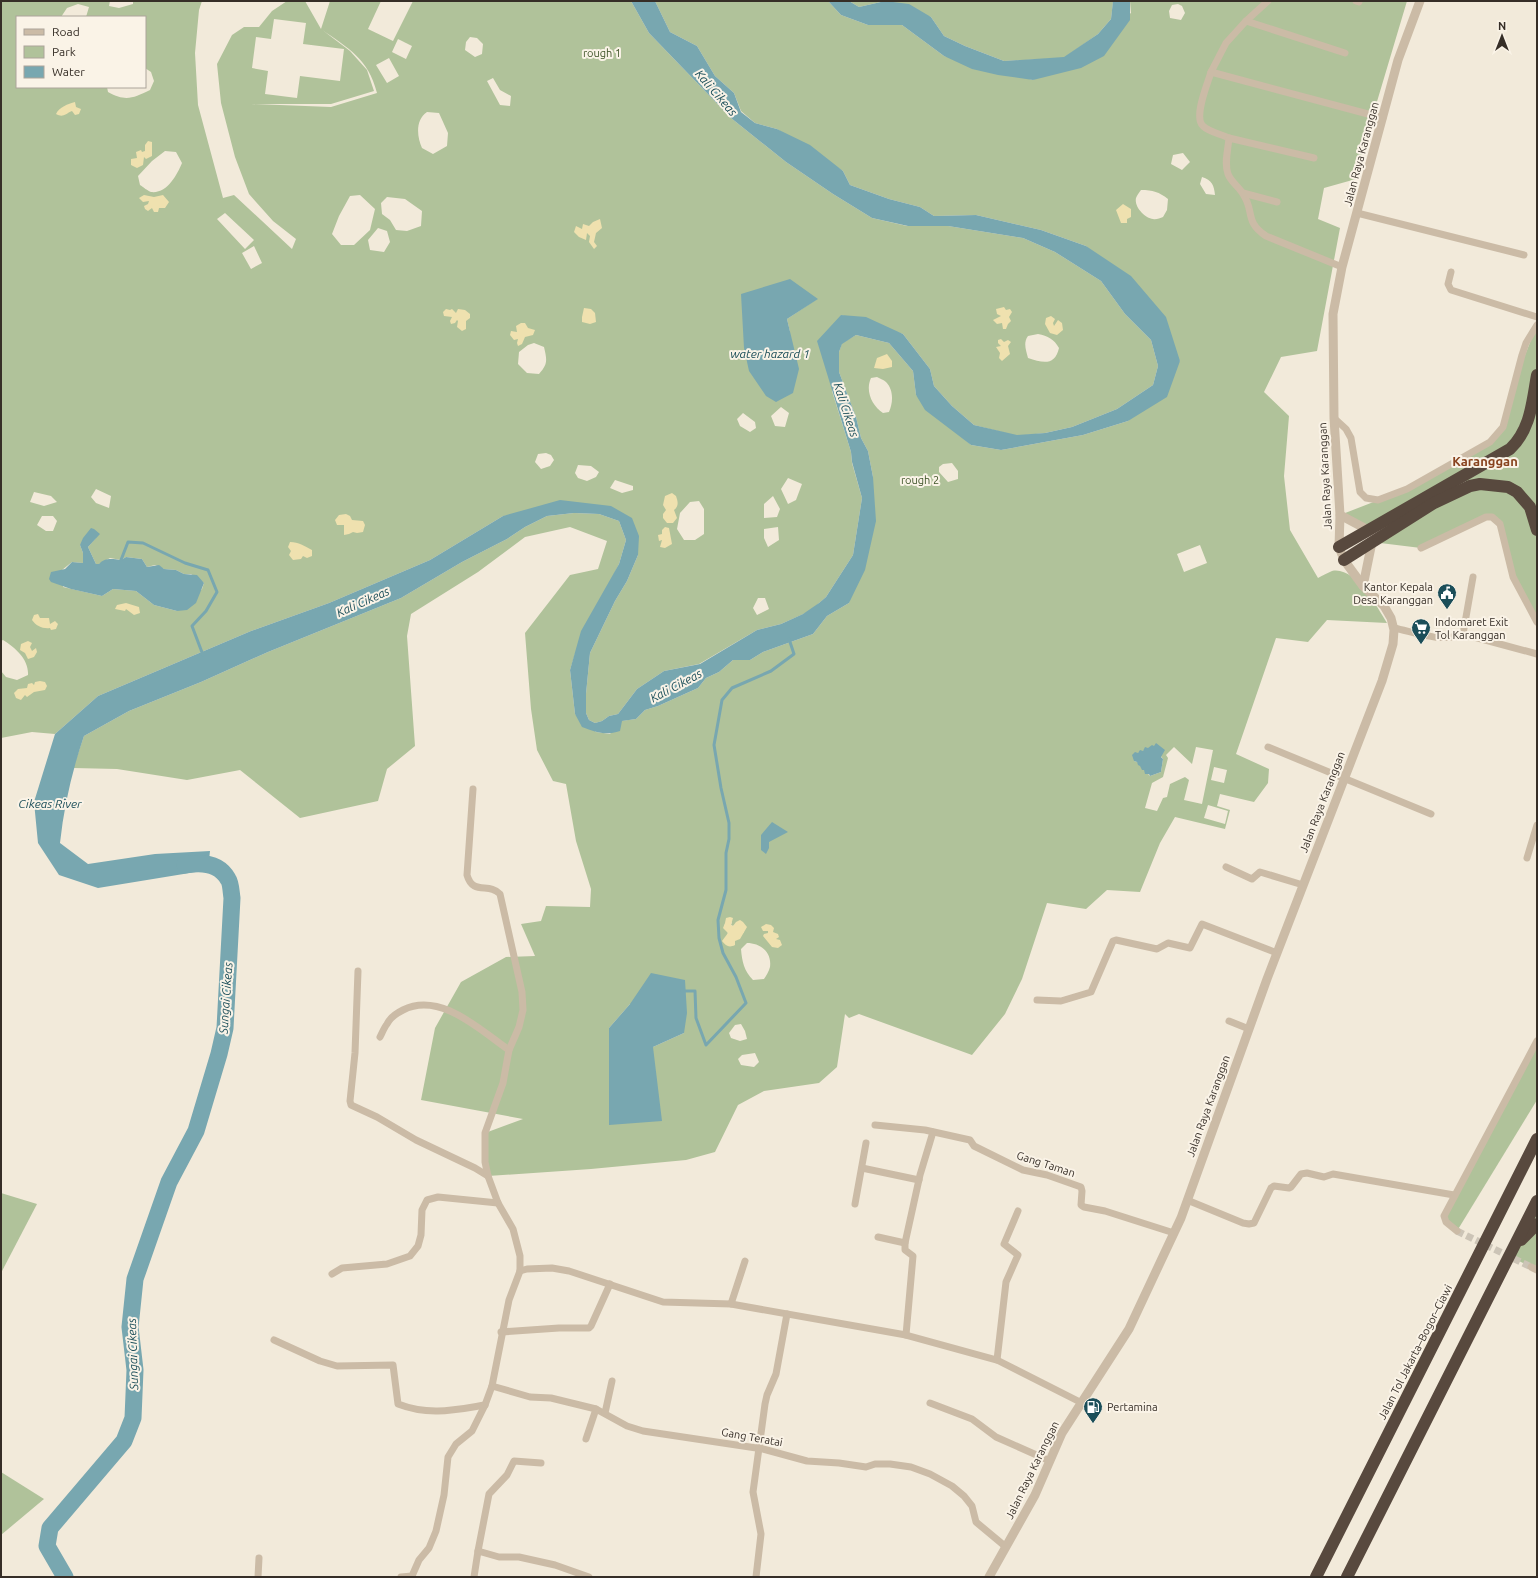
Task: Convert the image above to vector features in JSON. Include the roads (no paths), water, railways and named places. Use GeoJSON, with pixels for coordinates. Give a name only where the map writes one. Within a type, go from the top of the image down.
{"type":"FeatureCollection","features":[{"type":"Feature","properties":{"kind":"highway"},"geometry":{"type":"LineString","coordinates":[[1344,560],[1371,536],[1510,449],[1526,429],[1537,375]]}},
{"type":"Feature","properties":{"kind":"highway"},"geometry":{"type":"LineString","coordinates":[[1339,547],[1371,536],[1434,503],[1470,486],[1480,484],[1508,487],[1517,492],[1530,507],[1537,530]]}},
{"type":"Feature","properties":{"kind":"highway","name":"Jalan Tol Jakarta–Bogor–Ciawi"},"geometry":{"type":"LineString","coordinates":[[1316,1577],[1537,1140]]}},
{"type":"Feature","properties":{"kind":"highway"},"geometry":{"type":"LineString","coordinates":[[1347,1577],[1537,1201]]}},
{"type":"Feature","properties":{"kind":"highway"},"geometry":{"type":"LineString","coordinates":[[1511,1251],[1537,1224]]}},
{"type":"Feature","properties":{"kind":"street"},"geometry":{"type":"LineString","coordinates":[[1268,1],[1246,21],[1226,44],[1212,72],[1199,114],[1199,121],[1203,127],[1229,138],[1314,158]]}},
{"type":"Feature","properties":{"kind":"street","name":"Jalan Raya Karanggan"},"geometry":{"type":"LineString","coordinates":[[989,1577],[1035,1495],[1062,1433],[1129,1329],[1174,1233],[1277,953],[1382,681],[1393,644],[1394,628],[1391,618],[1384,606],[1363,586],[1344,560],[1339,547],[1340,515],[1334,418],[1333,314],[1342,267],[1398,60],[1420,1]]}},
{"type":"Feature","properties":{"kind":"street"},"geometry":{"type":"LineString","coordinates":[[1246,21],[1345,53]]}},
{"type":"Feature","properties":{"kind":"street"},"geometry":{"type":"LineString","coordinates":[[1212,72],[1383,118]]}},
{"type":"Feature","properties":{"kind":"street"},"geometry":{"type":"LineString","coordinates":[[1229,138],[1226,162],[1228,175],[1243,193],[1248,202],[1252,222],[1257,229],[1266,236],[1342,267]]}},
{"type":"Feature","properties":{"kind":"street"},"geometry":{"type":"LineString","coordinates":[[1243,193],[1277,202]]}},
{"type":"Feature","properties":{"kind":"street"},"geometry":{"type":"LineString","coordinates":[[1357,213],[1524,256]]}},
{"type":"Feature","properties":{"kind":"street"},"geometry":{"type":"LineString","coordinates":[[1451,272],[1448,284],[1451,290],[1537,317]]}},
{"type":"Feature","properties":{"kind":"street"},"geometry":{"type":"LineString","coordinates":[[1334,418],[1346,429],[1352,438],[1360,492],[1366,498],[1378,500],[1406,489],[1490,442],[1503,427],[1522,355],[1526,343],[1537,325]]}},
{"type":"Feature","properties":{"kind":"street"},"geometry":{"type":"LineString","coordinates":[[1340,515],[1371,536],[1363,586]]}},
{"type":"Feature","properties":{"kind":"street"},"geometry":{"type":"LineString","coordinates":[[1421,548],[1486,517],[1492,517],[1500,524],[1513,577],[1537,622]]}},
{"type":"Feature","properties":{"kind":"street"},"geometry":{"type":"LineString","coordinates":[[1463,634],[1473,577]]}},
{"type":"Feature","properties":{"kind":"street"},"geometry":{"type":"LineString","coordinates":[[1394,628],[1443,638],[1463,634],[1537,654]]}},
{"type":"Feature","properties":{"kind":"street"},"geometry":{"type":"LineString","coordinates":[[1268,747],[1431,814]]}},
{"type":"Feature","properties":{"kind":"street"},"geometry":{"type":"LineString","coordinates":[[401,1577],[412,1576],[419,1560],[429,1548],[436,1531],[442,1506],[447,1460],[456,1444],[472,1431],[485,1405],[492,1386],[501,1332],[509,1300],[520,1271],[520,1256],[512,1229],[498,1203],[488,1176],[485,1162],[485,1133],[503,1083],[509,1050],[519,1027],[523,1010],[522,992],[500,894],[494,890],[473,886],[467,875],[473,789]]}},
{"type":"Feature","properties":{"kind":"street"},"geometry":{"type":"LineString","coordinates":[[1527,858],[1537,825]]}},
{"type":"Feature","properties":{"kind":"street"},"geometry":{"type":"LineString","coordinates":[[1226,867],[1252,879],[1255,878],[1260,872],[1303,885]]}},
{"type":"Feature","properties":{"kind":"street"},"geometry":{"type":"LineString","coordinates":[[1038,1000],[1061,1001],[1092,992],[1114,941],[1117,939],[1157,949],[1168,943],[1190,948],[1202,924],[1277,953]]}},
{"type":"Feature","properties":{"kind":"street"},"geometry":{"type":"LineString","coordinates":[[358,971],[355,1053],[350,1101],[351,1105],[377,1117],[416,1140],[475,1168],[488,1176]]}},
{"type":"Feature","properties":{"kind":"street"},"geometry":{"type":"LineString","coordinates":[[380,1037],[387,1023],[398,1013],[410,1006],[430,1004],[452,1012],[509,1050]]}},
{"type":"Feature","properties":{"kind":"street"},"geometry":{"type":"LineString","coordinates":[[1229,1021],[1249,1029]]}},
{"type":"Feature","properties":{"kind":"street"},"geometry":{"type":"LineString","coordinates":[[1457,1230],[1444,1219],[1454,1195],[1537,1041]]}},
{"type":"Feature","properties":{"kind":"street","name":"Gang Taman"},"geometry":{"type":"LineString","coordinates":[[875,1125],[921,1130],[970,1140],[974,1146],[1018,1168],[1047,1175],[1081,1187],[1081,1205],[1084,1207],[1105,1211],[1174,1233]]}},
{"type":"Feature","properties":{"kind":"street"},"geometry":{"type":"LineString","coordinates":[[906,1335],[913,1256],[904,1250],[919,1180],[933,1132]]}},
{"type":"Feature","properties":{"kind":"street"},"geometry":{"type":"LineString","coordinates":[[855,1204],[866,1143]]}},
{"type":"Feature","properties":{"kind":"street"},"geometry":{"type":"LineString","coordinates":[[862,1168],[919,1180]]}},
{"type":"Feature","properties":{"kind":"street"},"geometry":{"type":"LineString","coordinates":[[1187,1200],[1243,1223],[1249,1224],[1254,1223],[1271,1188],[1274,1186],[1289,1188],[1301,1174],[1307,1173],[1324,1178],[1333,1174],[1454,1195]]}},
{"type":"Feature","properties":{"kind":"street"},"geometry":{"type":"LineString","coordinates":[[332,1274],[342,1268],[387,1264],[410,1256],[418,1246],[421,1235],[422,1210],[427,1200],[438,1197],[498,1203]]}},
{"type":"Feature","properties":{"kind":"street"},"geometry":{"type":"LineString","coordinates":[[997,1360],[1006,1282],[1018,1256],[1005,1246],[1004,1243],[1018,1210]]}},
{"type":"Feature","properties":{"kind":"street"},"geometry":{"type":"LineString","coordinates":[[878,1237],[905,1244]]}},
{"type":"Feature","properties":{"kind":"street"},"geometry":{"type":"LineString","coordinates":[[731,1304],[745,1261]]}},
{"type":"Feature","properties":{"kind":"street"},"geometry":{"type":"LineString","coordinates":[[520,1271],[527,1269],[552,1268],[569,1271],[663,1302],[731,1304],[906,1335],[997,1360],[1082,1403]]}},
{"type":"Feature","properties":{"kind":"street"},"geometry":{"type":"LineString","coordinates":[[501,1332],[590,1327],[610,1284]]}},
{"type":"Feature","properties":{"kind":"street"},"geometry":{"type":"LineString","coordinates":[[756,1577],[761,1534],[753,1492],[758,1448],[765,1404],[767,1395],[776,1374],[787,1314]]}},
{"type":"Feature","properties":{"kind":"street"},"geometry":{"type":"LineString","coordinates":[[274,1340],[320,1361],[337,1366],[393,1366],[398,1404],[408,1408],[431,1412],[485,1405]]}},
{"type":"Feature","properties":{"kind":"street"},"geometry":{"type":"LineString","coordinates":[[605,1413],[612,1381]]}},
{"type":"Feature","properties":{"kind":"street","name":"Gang Teratai"},"geometry":{"type":"LineString","coordinates":[[492,1386],[530,1397],[551,1398],[596,1409],[627,1426],[643,1431],[775,1451],[807,1461],[839,1463],[866,1467],[875,1464],[890,1464],[911,1467],[952,1486],[964,1496],[972,1506],[976,1522],[1006,1547]]}},
{"type":"Feature","properties":{"kind":"street"},"geometry":{"type":"LineString","coordinates":[[930,1403],[972,1419],[996,1437],[1050,1461]]}},
{"type":"Feature","properties":{"kind":"street"},"geometry":{"type":"LineString","coordinates":[[586,1439],[596,1409]]}},
{"type":"Feature","properties":{"kind":"street"},"geometry":{"type":"LineString","coordinates":[[474,1577],[489,1494],[507,1475],[514,1461],[541,1463]]}},
{"type":"Feature","properties":{"kind":"street"},"geometry":{"type":"LineString","coordinates":[[478,1551],[499,1557],[519,1557],[555,1565],[589,1577]]}},
{"type":"Feature","properties":{"kind":"street"},"geometry":{"type":"LineString","coordinates":[[258,1577],[259,1558]]}},
{"type":"Feature","properties":{"kind":"water"},"geometry":{"type":"Polygon","coordinates":[[[631,1],[655,1],[670,32],[697,46],[715,76],[734,93],[741,112],[755,123],[777,129],[810,145],[843,171],[850,185],[889,199],[920,207],[934,216],[976,215],[1041,230],[1086,246],[1131,276],[1166,317],[1180,361],[1167,397],[1128,421],[1083,435],[1001,450],[971,445],[925,410],[916,395],[913,371],[889,343],[856,335],[842,344],[839,352],[839,372],[856,417],[861,438],[868,451],[873,477],[876,521],[865,570],[849,603],[827,616],[813,634],[763,652],[750,660],[733,660],[719,672],[706,678],[698,688],[658,706],[645,710],[636,719],[622,721],[620,731],[605,733],[596,732],[582,727],[575,714],[570,670],[581,631],[619,564],[626,540],[619,521],[599,514],[574,513],[547,516],[462,562],[401,598],[129,711],[84,736],[69,789],[60,843],[88,864],[155,854],[210,851],[208,870],[98,888],[59,875],[38,843],[34,802],[55,734],[98,696],[251,631],[329,603],[430,560],[503,516],[560,500],[611,506],[632,518],[639,536],[638,555],[627,581],[615,601],[590,653],[586,694],[586,713],[589,720],[595,723],[602,721],[609,716],[618,714],[637,689],[664,671],[700,664],[757,630],[781,624],[803,614],[819,603],[826,597],[853,555],[862,498],[852,462],[851,452],[817,341],[841,315],[866,317],[903,334],[930,369],[934,386],[952,406],[974,425],[1017,435],[1045,433],[1072,427],[1117,409],[1153,385],[1158,366],[1151,340],[1125,314],[1101,281],[1055,252],[1023,238],[948,226],[908,226],[872,218],[786,162],[731,118],[649,33],[631,1]]]}},
{"type":"Feature","properties":{"kind":"water"},"geometry":{"type":"Polygon","coordinates":[[[828,1],[849,1],[859,7],[885,1],[909,4],[931,17],[944,36],[1004,61],[1064,57],[1098,34],[1111,19],[1113,1],[1130,1],[1130,20],[1104,56],[1081,68],[1033,80],[998,75],[972,69],[944,56],[902,25],[868,25],[841,15],[828,1]]]}},
{"type":"Feature","properties":{"kind":"water","name":"water hazard 1"},"geometry":{"type":"Polygon","coordinates":[[[790,279],[818,299],[787,319],[799,369],[793,393],[776,402],[766,396],[749,371],[744,348],[741,294],[790,279]]]}},
{"type":"Feature","properties":{"kind":"water"},"geometry":{"type":"Polygon","coordinates":[[[91,528],[100,534],[88,547],[96,564],[99,564],[106,559],[121,560],[126,557],[142,559],[147,567],[159,565],[164,569],[176,570],[184,574],[197,575],[204,583],[196,603],[187,610],[177,611],[154,605],[136,591],[113,589],[102,596],[71,589],[51,582],[49,579],[51,572],[65,569],[72,562],[83,563],[83,553],[80,545],[83,538],[91,528]]]}},
{"type":"Feature","properties":{"kind":"water"},"geometry":{"type":"Polygon","coordinates":[[[1156,743],[1165,750],[1161,757],[1163,759],[1161,772],[1150,776],[1149,774],[1145,774],[1144,770],[1142,770],[1137,762],[1134,761],[1132,755],[1135,752],[1138,753],[1140,750],[1143,751],[1145,747],[1148,748],[1152,745],[1154,746],[1156,743]]]}},
{"type":"Feature","properties":{"kind":"water"},"geometry":{"type":"Polygon","coordinates":[[[772,822],[788,832],[769,842],[769,848],[766,854],[761,850],[761,835],[772,822]]]}},
{"type":"Feature","properties":{"kind":"water"},"geometry":{"type":"Polygon","coordinates":[[[651,973],[685,980],[687,1013],[684,1033],[653,1047],[662,1121],[609,1125],[609,1028],[630,1004],[651,973]]]}},
{"type":"Feature","properties":{"kind":"waterway"},"geometry":{"type":"LineString","coordinates":[[121,560],[128,542],[143,543],[185,563],[208,570],[217,592],[206,611],[192,626],[203,655]]}},
{"type":"Feature","properties":{"kind":"waterway"},"geometry":{"type":"LineString","coordinates":[[682,991],[695,991],[696,1018],[706,1045],[746,1003],[736,977],[723,953],[719,938],[718,920],[726,890],[726,853],[729,839],[729,823],[721,788],[714,745],[722,700],[732,688],[771,671],[794,654],[789,639]]}},
{"type":"Feature","properties":{"kind":"waterway","name":"Sungai Cikeas"},"geometry":{"type":"LineString","coordinates":[[65,1577],[47,1546],[50,1528],[124,1441],[133,1418],[135,1370],[130,1327],[135,1279],[169,1182],[196,1131],[219,1054],[225,1028],[232,898],[230,883],[224,874],[215,867],[203,864],[185,865]]}},
{"type":"Feature","properties":{"kind":"tunnel"},"geometry":{"type":"LineString","coordinates":[[1457,1231],[1531,1267]]}},
{"type":"Feature","properties":{"kind":"place","name":"Kantor Kepala Desa Karanggan"},"geometry":{"type":"Point","coordinates":[1447,610]}},
{"type":"Feature","properties":{"kind":"place","name":"Indomaret Exit Tol Karanggan"},"geometry":{"type":"Point","coordinates":[1421,645]}},
{"type":"Feature","properties":{"kind":"place","name":"Pertamina"},"geometry":{"type":"Point","coordinates":[1093,1424]}},
{"type":"Feature","properties":{"kind":"district","name":"Karanggan"},"geometry":{"type":"Point","coordinates":[1485,461]}},
{"type":"Feature","properties":{"kind":"park label","name":"rough 1"},"geometry":{"type":"Point","coordinates":[602,53]}},
{"type":"Feature","properties":{"kind":"park label","name":"rough 2"},"geometry":{"type":"Point","coordinates":[920,480]}},
{"type":"Feature","properties":{"kind":"water label","name":"Kali Cikeas"},"geometry":{"type":"Point","coordinates":[716,93]}},
{"type":"Feature","properties":{"kind":"water label","name":"Kali Cikeas"},"geometry":{"type":"Point","coordinates":[846,410]}},
{"type":"Feature","properties":{"kind":"water label","name":"Kali Cikeas"},"geometry":{"type":"Point","coordinates":[363,602]}},
{"type":"Feature","properties":{"kind":"water label","name":"Kali Cikeas"},"geometry":{"type":"Point","coordinates":[676,686]}},
{"type":"Feature","properties":{"kind":"water label","name":"Cikeas River"},"geometry":{"type":"Point","coordinates":[50,804]}}]}
